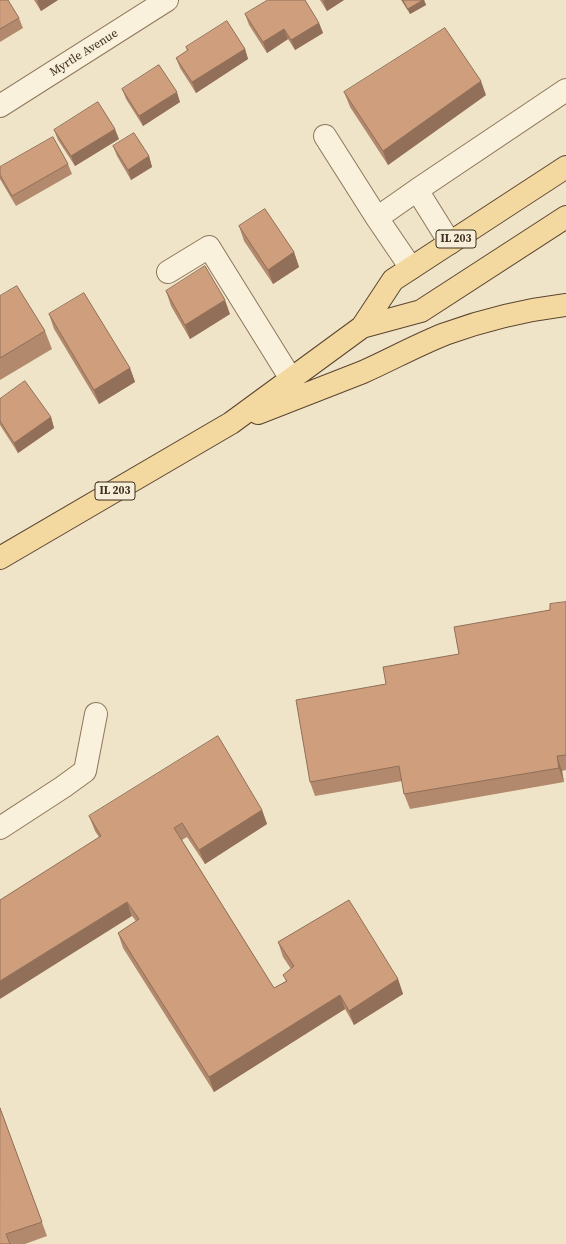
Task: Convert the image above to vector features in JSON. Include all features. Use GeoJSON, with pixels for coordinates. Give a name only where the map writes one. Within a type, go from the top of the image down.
{"type":"FeatureCollection","features":[{"type":"Feature","properties":{"kind":"main road","name":"IL 203"},"geometry":{"type":"LineString","coordinates":[[0,558],[231,423],[362,327],[393,280],[564,172]]}},
{"type":"Feature","properties":{"kind":"main road","name":"IL 203"},"geometry":{"type":"LineString","coordinates":[[362,327],[421,311],[566,217]]}},
{"type":"Feature","properties":{"kind":"main road"},"geometry":{"type":"LineString","coordinates":[[231,423],[364,371],[446,334],[494,319],[544,308],[566,305]]}},
{"type":"Feature","properties":{"kind":"street","name":"Myrtle Avenue"},"geometry":{"type":"LineString","coordinates":[[0,106],[167,0]]}},
{"type":"Feature","properties":{"kind":"street"},"geometry":{"type":"LineString","coordinates":[[377,218],[566,90]]}},
{"type":"Feature","properties":{"kind":"street"},"geometry":{"type":"LineString","coordinates":[[325,136],[411,268]]}},
{"type":"Feature","properties":{"kind":"street"},"geometry":{"type":"LineString","coordinates":[[417,190],[450,243]]}},
{"type":"Feature","properties":{"kind":"street"},"geometry":{"type":"LineString","coordinates":[[168,272],[209,247],[291,379]]}},
{"type":"Feature","properties":{"kind":"street"},"geometry":{"type":"LineString","coordinates":[[0,828],[85,771],[96,714]]}},
{"type":"Feature","properties":{"kind":"building"},"geometry":{"type":"Polygon","coordinates":[[[0,0],[8,0],[19,18],[0,29],[0,0]]]}},
{"type":"Feature","properties":{"kind":"building"},"geometry":{"type":"Polygon","coordinates":[[[268,0],[305,0],[319,23],[291,40],[284,29],[263,42],[245,14],[268,0]]]}},
{"type":"Feature","properties":{"kind":"building"},"geometry":{"type":"Polygon","coordinates":[[[403,0],[423,0],[408,9],[403,0]]]}},
{"type":"Feature","properties":{"kind":"building"},"geometry":{"type":"Polygon","coordinates":[[[227,21],[245,49],[192,82],[176,58],[188,50],[186,47],[227,21]]]}},
{"type":"Feature","properties":{"kind":"building"},"geometry":{"type":"Polygon","coordinates":[[[445,28],[481,81],[383,151],[344,92],[445,28]]]}},
{"type":"Feature","properties":{"kind":"building"},"geometry":{"type":"Polygon","coordinates":[[[159,65],[177,92],[139,116],[122,89],[159,65]]]}},
{"type":"Feature","properties":{"kind":"building"},"geometry":{"type":"Polygon","coordinates":[[[98,102],[115,129],[71,156],[54,130],[98,102]]]}},
{"type":"Feature","properties":{"kind":"building"},"geometry":{"type":"Polygon","coordinates":[[[134,133],[149,156],[128,170],[113,146],[134,133]]]}},
{"type":"Feature","properties":{"kind":"building"},"geometry":{"type":"Polygon","coordinates":[[[53,137],[68,164],[12,196],[0,175],[0,167],[53,137]]]}},
{"type":"Feature","properties":{"kind":"building"},"geometry":{"type":"Polygon","coordinates":[[[265,209],[294,252],[268,270],[239,226],[265,209]]]}},
{"type":"Feature","properties":{"kind":"building"},"geometry":{"type":"Polygon","coordinates":[[[205,266],[225,300],[185,325],[166,291],[205,266]]]}},
{"type":"Feature","properties":{"kind":"building"},"geometry":{"type":"Polygon","coordinates":[[[17,286],[45,331],[0,358],[0,296],[17,286]]]}},
{"type":"Feature","properties":{"kind":"building"},"geometry":{"type":"Polygon","coordinates":[[[84,293],[130,368],[94,390],[49,314],[84,293]]]}},
{"type":"Feature","properties":{"kind":"building"},"geometry":{"type":"Polygon","coordinates":[[[25,381],[51,417],[14,443],[0,421],[0,399],[25,381]]]}},
{"type":"Feature","properties":{"kind":"building"},"geometry":{"type":"Polygon","coordinates":[[[566,602],[566,755],[557,756],[559,768],[404,794],[399,766],[310,782],[296,700],[386,684],[383,667],[459,654],[454,627],[550,610],[550,604],[566,602]]]}},
{"type":"Feature","properties":{"kind":"building"},"geometry":{"type":"Polygon","coordinates":[[[218,736],[262,810],[199,850],[182,823],[174,828],[274,988],[287,981],[283,975],[294,966],[278,942],[349,900],[398,979],[349,1011],[340,995],[209,1077],[118,933],[139,919],[127,902],[0,981],[0,900],[101,836],[89,816],[218,736]]]}},
{"type":"Feature","properties":{"kind":"building"},"geometry":{"type":"Polygon","coordinates":[[[0,1108],[42,1222],[6,1234],[10,1244],[0,1244],[0,1108]]]}}]}
